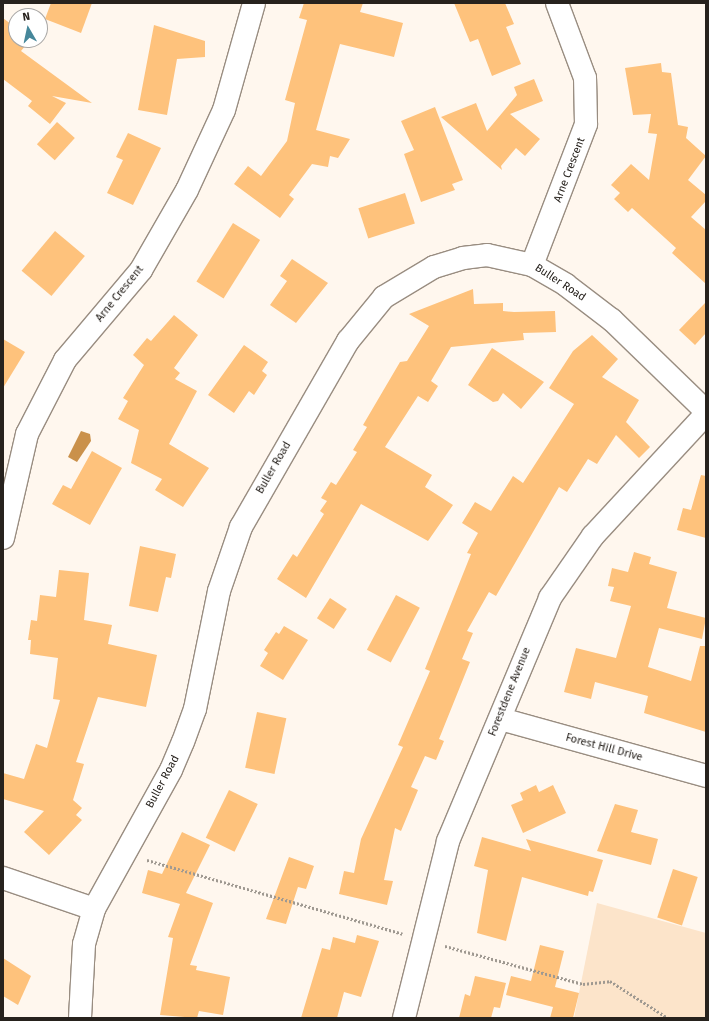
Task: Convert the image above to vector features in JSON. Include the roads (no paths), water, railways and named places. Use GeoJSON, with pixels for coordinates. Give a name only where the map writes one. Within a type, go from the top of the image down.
{"type":"FeatureCollection","features":[{"type":"Feature","properties":{"kind":"street","name":"Arne Crescent"},"geometry":{"type":"LineString","coordinates":[[3,538],[27,434],[66,360],[141,270],[187,190],[224,110],[254,3]]}},
{"type":"Feature","properties":{"kind":"street","name":"Arne Crescent"},"geometry":{"type":"LineString","coordinates":[[532,265],[580,148],[587,117],[585,78],[557,3]]}},
{"type":"Feature","properties":{"kind":"street","name":"Buller Road"},"geometry":{"type":"LineString","coordinates":[[80,1018],[84,944],[94,909],[124,851],[172,770],[183,742],[195,709],[219,591],[241,527],[348,341],[384,296],[434,267],[487,255],[532,265],[566,285],[612,320],[706,413]]}},
{"type":"Feature","properties":{"kind":"street","name":"Forestdene Avenue"},"geometry":{"type":"LineString","coordinates":[[404,1018],[422,939],[448,841],[501,720],[538,622],[560,578],[593,536],[706,413]]}},
{"type":"Feature","properties":{"kind":"street","name":"Forest Hill Drive"},"geometry":{"type":"LineString","coordinates":[[501,720],[706,776]]}},
{"type":"Feature","properties":{"kind":"street"},"geometry":{"type":"LineString","coordinates":[[3,878],[94,909]]}}]}
